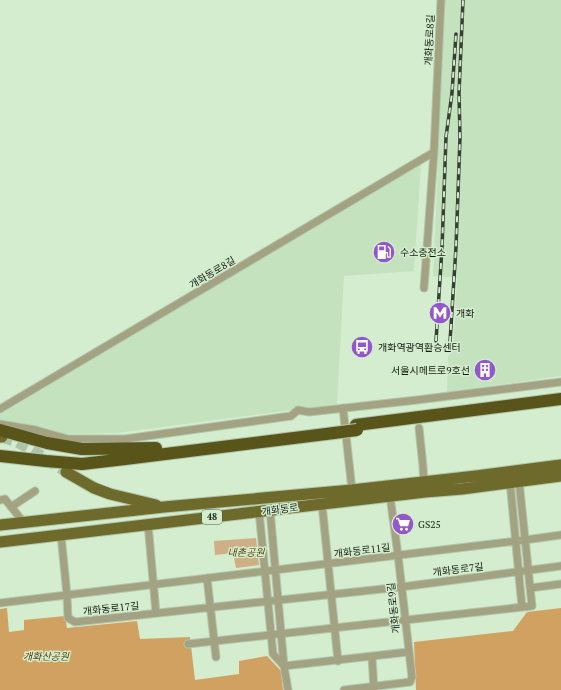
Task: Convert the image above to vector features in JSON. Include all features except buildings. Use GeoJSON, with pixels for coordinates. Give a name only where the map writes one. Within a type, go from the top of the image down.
{"type":"FeatureCollection","features":[{"type":"Feature","properties":{"kind":"highway"},"geometry":{"type":"LineString","coordinates":[[442,417],[561,399]]}},
{"type":"Feature","properties":{"kind":"highway"},"geometry":{"type":"LineString","coordinates":[[0,450],[49,457],[84,458],[357,428],[442,417],[561,405]]}},
{"type":"Feature","properties":{"kind":"highway"},"geometry":{"type":"LineString","coordinates":[[0,456],[82,464],[334,430]]}},
{"type":"Feature","properties":{"kind":"highway"},"geometry":{"type":"LineString","coordinates":[[1,435],[82,449],[173,448]]}},
{"type":"Feature","properties":{"kind":"main road","name":"개화동로"},"geometry":{"type":"LineString","coordinates":[[0,542],[390,496],[476,476],[561,465]]}},
{"type":"Feature","properties":{"kind":"main road"},"geometry":{"type":"LineString","coordinates":[[66,472],[94,488],[110,494],[164,507]]}},
{"type":"Feature","properties":{"kind":"main road"},"geometry":{"type":"LineString","coordinates":[[462,489],[460,488],[460,485],[473,482],[476,476]]}},
{"type":"Feature","properties":{"kind":"main road","name":"개화동로"},"geometry":{"type":"LineString","coordinates":[[0,525],[164,507],[352,490],[424,487],[462,489],[561,476]]}},
{"type":"Feature","properties":{"kind":"street","name":"개화동로8길"},"geometry":{"type":"LineString","coordinates":[[424,288],[434,152],[441,0]]}},
{"type":"Feature","properties":{"kind":"street","name":"개화동로8길"},"geometry":{"type":"LineString","coordinates":[[0,409],[434,152]]}},
{"type":"Feature","properties":{"kind":"street"},"geometry":{"type":"LineString","coordinates":[[0,424],[36,430],[68,439],[125,439],[291,416],[298,410],[309,412],[561,382]]}},
{"type":"Feature","properties":{"kind":"street"},"geometry":{"type":"LineString","coordinates":[[342,408],[352,490]]}},
{"type":"Feature","properties":{"kind":"street"},"geometry":{"type":"LineString","coordinates":[[419,428],[424,487]]}},
{"type":"Feature","properties":{"kind":"street"},"geometry":{"type":"LineString","coordinates":[[188,644],[532,606],[525,540],[514,482]]}},
{"type":"Feature","properties":{"kind":"street"},"geometry":{"type":"LineString","coordinates":[[514,482],[516,541],[522,607]]}},
{"type":"Feature","properties":{"kind":"street"},"geometry":{"type":"LineString","coordinates":[[10,507],[35,491]]}},
{"type":"Feature","properties":{"kind":"street","name":"개화동로9길"},"geometry":{"type":"LineString","coordinates":[[374,688],[410,682],[412,677],[390,496]]}},
{"type":"Feature","properties":{"kind":"street"},"geometry":{"type":"LineString","coordinates":[[0,500],[5,499],[24,523]]}},
{"type":"Feature","properties":{"kind":"street","name":"개화동로11길"},"geometry":{"type":"LineString","coordinates":[[322,504],[338,660]]}},
{"type":"Feature","properties":{"kind":"street"},"geometry":{"type":"LineString","coordinates":[[264,511],[275,570],[284,666],[288,690]]}},
{"type":"Feature","properties":{"kind":"street"},"geometry":{"type":"LineString","coordinates":[[264,511],[265,571],[273,654],[284,666]]}},
{"type":"Feature","properties":{"kind":"street"},"geometry":{"type":"LineString","coordinates":[[148,524],[156,613],[401,587]]}},
{"type":"Feature","properties":{"kind":"street","name":"개화동로17길"},"geometry":{"type":"LineString","coordinates":[[61,535],[68,618],[75,622],[156,613]]}},
{"type":"Feature","properties":{"kind":"street","name":"개화동로7길"},"geometry":{"type":"LineString","coordinates":[[398,555],[561,535]]}},
{"type":"Feature","properties":{"kind":"street","name":"개화동로11길"},"geometry":{"type":"LineString","coordinates":[[328,564],[398,555]]}},
{"type":"Feature","properties":{"kind":"street","name":"개화동로17길"},"geometry":{"type":"LineString","coordinates":[[67,595],[328,564]]}},
{"type":"Feature","properties":{"kind":"street","name":"개화동로7길"},"geometry":{"type":"LineString","coordinates":[[401,587],[561,566]]}},
{"type":"Feature","properties":{"kind":"street"},"geometry":{"type":"LineString","coordinates":[[207,578],[216,657]]}},
{"type":"Feature","properties":{"kind":"street"},"geometry":{"type":"LineString","coordinates":[[530,588],[561,584]]}},
{"type":"Feature","properties":{"kind":"street"},"geometry":{"type":"LineString","coordinates":[[0,603],[67,595]]}},
{"type":"Feature","properties":{"kind":"street"},"geometry":{"type":"LineString","coordinates":[[284,666],[408,652]]}},
{"type":"Feature","properties":{"kind":"street"},"geometry":{"type":"LineString","coordinates":[[344,690],[374,688],[372,657]]}},
{"type":"Feature","properties":{"kind":"shaded area"},"geometry":{"type":"Polygon","coordinates":[[[445,0],[561,0],[561,376],[447,392],[448,357],[453,349],[457,278],[433,276],[445,0]]]}},
{"type":"Feature","properties":{"kind":"shaded area"},"geometry":{"type":"Polygon","coordinates":[[[421,164],[414,271],[344,276],[337,404],[117,433],[66,434],[22,423],[0,420],[0,414],[421,164]]]}},
{"type":"Feature","properties":{"kind":"green space","name":"내촌공원"},"geometry":{"type":"Polygon","coordinates":[[[256,538],[259,565],[236,568],[233,553],[215,555],[214,541],[256,538]]]}},
{"type":"Feature","properties":{"kind":"green space","name":"개화산공원"},"geometry":{"type":"Polygon","coordinates":[[[7,608],[9,632],[24,630],[24,620],[65,616],[67,628],[137,621],[140,639],[190,637],[195,680],[239,674],[239,661],[267,656],[281,671],[283,690],[0,690],[0,609],[7,608]]]}},
{"type":"Feature","properties":{"kind":"green space"},"geometry":{"type":"Polygon","coordinates":[[[561,608],[561,690],[416,690],[414,642],[513,631],[527,612],[561,608]]]}},
{"type":"Feature","properties":{"kind":"tunnel"},"geometry":{"type":"LineString","coordinates":[[2,437],[31,449],[66,472]]}},
{"type":"Feature","properties":{"kind":"railway"},"geometry":{"type":"LineString","coordinates":[[450,342],[456,247],[460,138],[459,93],[463,0]]}},
{"type":"Feature","properties":{"kind":"railway"},"geometry":{"type":"LineString","coordinates":[[436,341],[442,248],[446,137],[452,93],[456,34]]}},
{"type":"Feature","properties":{"kind":"place","name":"수소충전소"},"geometry":{"type":"Point","coordinates":[384,252]}},
{"type":"Feature","properties":{"kind":"place","name":"개화"},"geometry":{"type":"Point","coordinates":[440,313]}},
{"type":"Feature","properties":{"kind":"place","name":"개화역광역환승센터"},"geometry":{"type":"Point","coordinates":[362,347]}},
{"type":"Feature","properties":{"kind":"place","name":"서울시메트로9호선"},"geometry":{"type":"Point","coordinates":[485,370]}},
{"type":"Feature","properties":{"kind":"place","name":"GS25"},"geometry":{"type":"Point","coordinates":[403,524]}}]}
